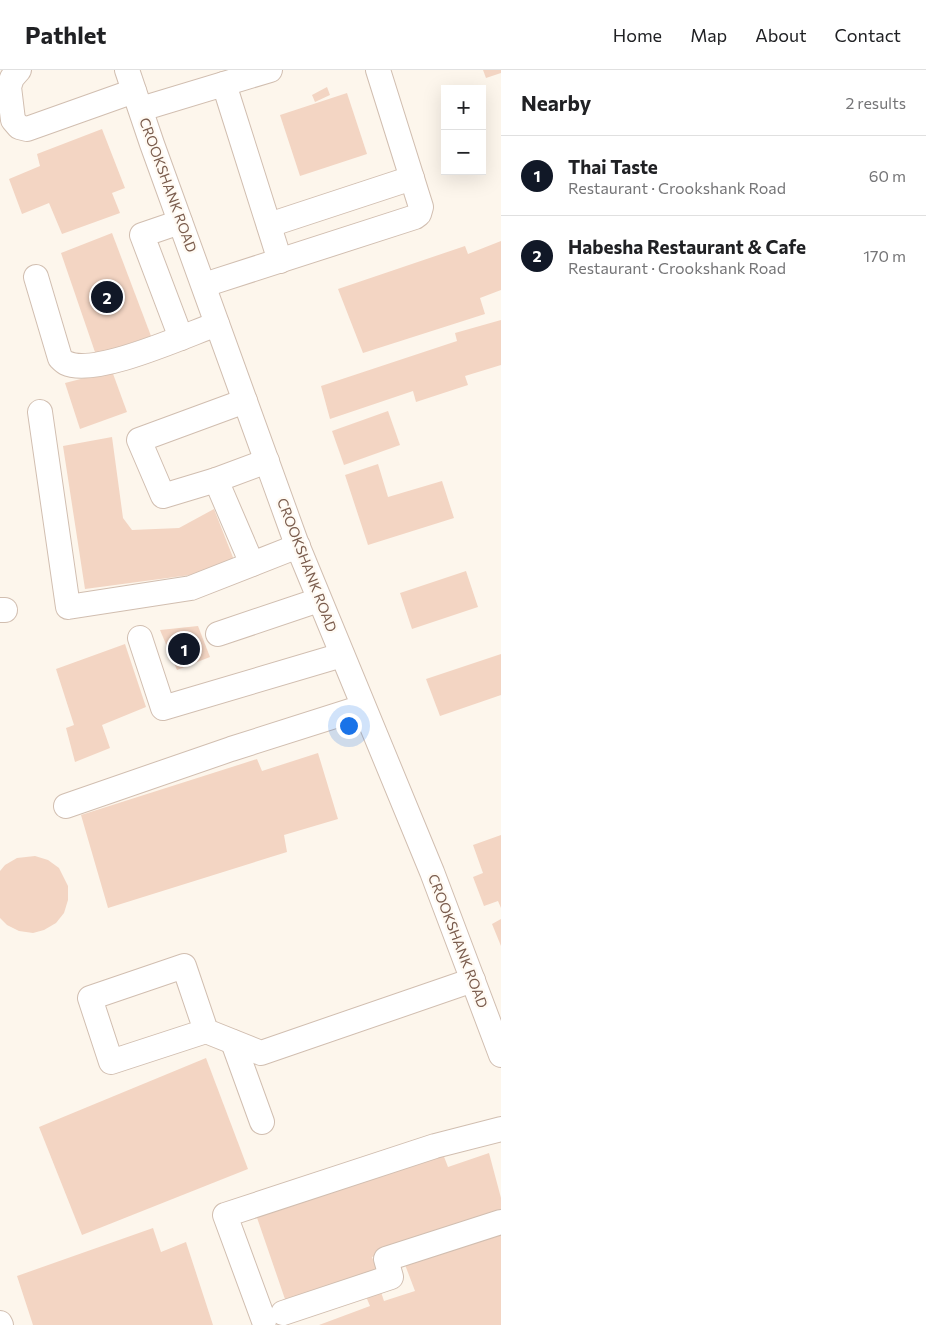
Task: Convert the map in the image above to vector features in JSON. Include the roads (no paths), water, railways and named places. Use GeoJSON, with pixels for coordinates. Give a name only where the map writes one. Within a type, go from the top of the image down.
{"type":"FeatureCollection","features":[{"type":"Feature","properties":{"kind":"street"},"geometry":{"type":"LineString","coordinates":[[19,70],[12,78],[9,87],[13,120],[19,127],[27,129],[134,90],[224,84],[270,70]]}},
{"type":"Feature","properties":{"kind":"street"},"geometry":{"type":"LineString","coordinates":[[204,285],[415,218],[419,214],[421,207],[378,70]]}},
{"type":"Feature","properties":{"kind":"street"},"geometry":{"type":"LineString","coordinates":[[224,84],[280,261]]}},
{"type":"Feature","properties":{"kind":"street","name":"CROOKSHANK ROAD"},"geometry":{"type":"LineString","coordinates":[[134,90],[298,546],[432,872],[501,1054]]}},
{"type":"Feature","properties":{"kind":"street"},"geometry":{"type":"LineString","coordinates":[[269,225],[412,178]]}},
{"type":"Feature","properties":{"kind":"street"},"geometry":{"type":"LineString","coordinates":[[180,222],[142,235],[181,338]]}},
{"type":"Feature","properties":{"kind":"street"},"geometry":{"type":"LineString","coordinates":[[36,277],[60,358],[66,363],[94,365],[128,357],[217,324]]}},
{"type":"Feature","properties":{"kind":"street"},"geometry":{"type":"LineString","coordinates":[[245,401],[139,440],[163,496],[216,480],[267,461]]}},
{"type":"Feature","properties":{"kind":"street"},"geometry":{"type":"LineString","coordinates":[[40,412],[68,607],[191,588],[298,546]]}},
{"type":"Feature","properties":{"kind":"street"},"geometry":{"type":"LineString","coordinates":[[216,480],[252,564]]}},
{"type":"Feature","properties":{"kind":"street"},"geometry":{"type":"LineString","coordinates":[[218,634],[320,600]]}},
{"type":"Feature","properties":{"kind":"street"},"geometry":{"type":"LineString","coordinates":[[140,638],[164,708],[342,655]]}},
{"type":"Feature","properties":{"kind":"street"},"geometry":{"type":"LineString","coordinates":[[66,806],[231,749],[363,707]]}},
{"type":"Feature","properties":{"kind":"street"},"geometry":{"type":"LineString","coordinates":[[206,1031],[184,966],[90,998],[111,1062],[206,1031],[261,1054],[473,980]]}},
{"type":"Feature","properties":{"kind":"street"},"geometry":{"type":"LineString","coordinates":[[233,1042],[262,1122]]}},
{"type":"Feature","properties":{"kind":"street"},"geometry":{"type":"LineString","coordinates":[[500,1133],[435,1146],[226,1215],[274,1317],[391,1278],[386,1259],[501,1222]]}},
{"type":"Feature","properties":{"kind":"place","name":"Habesha Restaurant & Cafe"},"geometry":{"type":"Point","coordinates":[107,297]}},
{"type":"Feature","properties":{"kind":"place","name":"Thai Taste"},"geometry":{"type":"Point","coordinates":[184,649]}}]}
